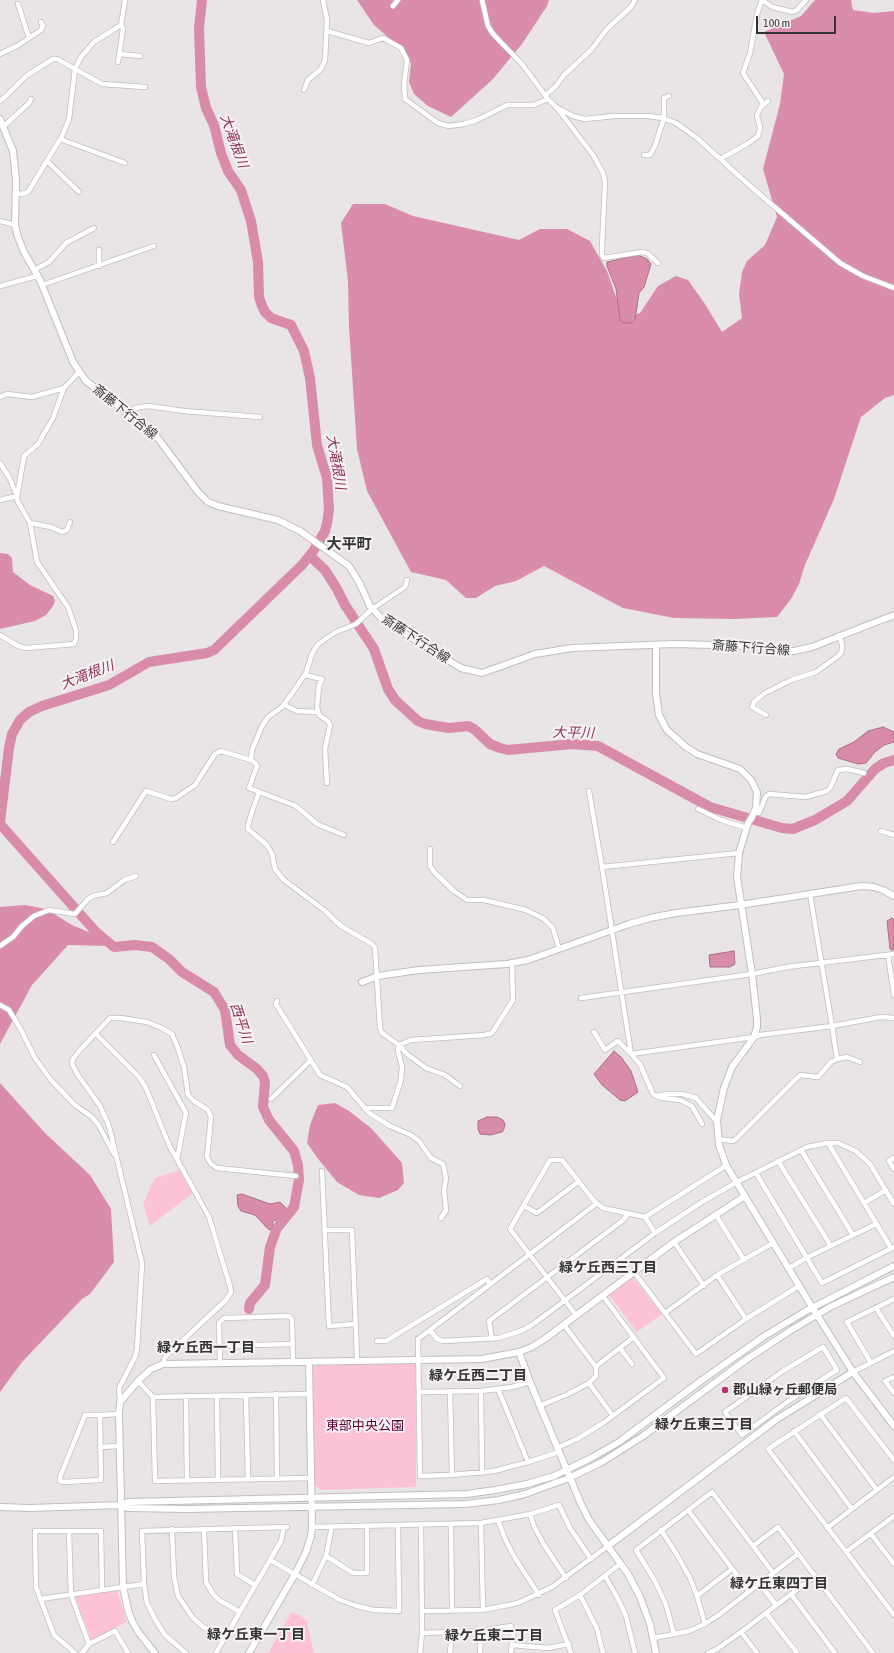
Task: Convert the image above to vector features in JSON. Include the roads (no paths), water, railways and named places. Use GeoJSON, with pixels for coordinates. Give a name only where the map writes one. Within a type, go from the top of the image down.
{"type":"FeatureCollection","features":[{"type":"Feature","properties":{"kind":"street"},"geometry":{"type":"LineString","coordinates":[[118,62],[123,29],[121,25],[125,0]]}},
{"type":"Feature","properties":{"kind":"street"},"geometry":{"type":"LineString","coordinates":[[304,90],[308,80],[319,71],[326,60],[327,20],[324,0]]}},
{"type":"Feature","properties":{"kind":"street"},"geometry":{"type":"LineString","coordinates":[[393,6],[398,0]]}},
{"type":"Feature","properties":{"kind":"street"},"geometry":{"type":"LineString","coordinates":[[482,0],[488,26],[493,34],[522,64],[593,155],[603,173],[606,182],[602,255],[604,258],[642,252],[647,253],[658,263]]}},
{"type":"Feature","properties":{"kind":"street"},"geometry":{"type":"LineString","coordinates":[[327,31],[369,43],[383,38],[401,48],[407,60],[404,84],[405,99],[438,123],[449,126],[477,120],[507,105],[534,104],[547,97],[564,75],[591,50],[607,29],[631,6],[635,0]]}},
{"type":"Feature","properties":{"kind":"street"},"geometry":{"type":"LineString","coordinates":[[720,159],[758,136],[760,128],[757,115],[766,103],[743,73],[750,53],[758,7],[762,0],[772,7],[792,12],[797,10],[806,0]]}},
{"type":"Feature","properties":{"kind":"street"},"geometry":{"type":"LineString","coordinates":[[18,4],[29,38]]}},
{"type":"Feature","properties":{"kind":"street"},"geometry":{"type":"LineString","coordinates":[[0,54],[29,38],[42,28],[41,22]]}},
{"type":"Feature","properties":{"kind":"street"},"geometry":{"type":"LineString","coordinates":[[15,193],[22,194],[28,192],[60,139],[70,119],[75,69],[81,58],[90,46],[121,25]]}},
{"type":"Feature","properties":{"kind":"street"},"geometry":{"type":"LineString","coordinates":[[119,54],[140,56]]}},
{"type":"Feature","properties":{"kind":"street"},"geometry":{"type":"LineString","coordinates":[[0,100],[26,76],[49,60],[57,59],[102,84],[145,87]]}},
{"type":"Feature","properties":{"kind":"street"},"geometry":{"type":"LineString","coordinates":[[644,154],[650,155],[663,126],[664,98],[669,96]]}},
{"type":"Feature","properties":{"kind":"street"},"geometry":{"type":"LineString","coordinates":[[4,126],[29,103],[31,99]]}},
{"type":"Feature","properties":{"kind":"street"},"geometry":{"type":"LineString","coordinates":[[556,107],[573,116],[585,119],[614,116],[648,116],[664,118],[676,123],[685,129],[840,263],[863,276],[894,288]]}},
{"type":"Feature","properties":{"kind":"street","name":"斎藤下行合線"},"geometry":{"type":"LineString","coordinates":[[0,119],[13,151],[16,172],[15,225],[24,252],[42,285],[73,362],[79,372],[95,388],[154,433],[198,492],[208,502],[218,506],[278,520],[303,533],[331,552],[352,570],[372,610],[387,623],[461,668],[477,672],[487,671],[535,654],[552,650],[572,648],[656,645],[754,646],[783,651],[794,651],[812,647],[839,635],[894,615]]}},
{"type":"Feature","properties":{"kind":"street"},"geometry":{"type":"LineString","coordinates":[[60,139],[125,163]]}},
{"type":"Feature","properties":{"kind":"street"},"geometry":{"type":"LineString","coordinates":[[47,161],[79,192]]}},
{"type":"Feature","properties":{"kind":"street"},"geometry":{"type":"LineString","coordinates":[[0,222],[15,225]]}},
{"type":"Feature","properties":{"kind":"street"},"geometry":{"type":"LineString","coordinates":[[0,286],[36,273],[49,262],[66,243],[94,228]]}},
{"type":"Feature","properties":{"kind":"street"},"geometry":{"type":"LineString","coordinates":[[42,285],[154,246]]}},
{"type":"Feature","properties":{"kind":"street"},"geometry":{"type":"LineString","coordinates":[[99,250],[99,266]]}},
{"type":"Feature","properties":{"kind":"street"},"geometry":{"type":"LineString","coordinates":[[17,496],[24,456],[38,444],[53,418],[64,388],[79,372]]}},
{"type":"Feature","properties":{"kind":"street"},"geometry":{"type":"LineString","coordinates":[[0,397],[7,394],[32,397],[64,388]]}},
{"type":"Feature","properties":{"kind":"street"},"geometry":{"type":"LineString","coordinates":[[127,412],[135,408],[148,406],[184,411],[260,417]]}},
{"type":"Feature","properties":{"kind":"street"},"geometry":{"type":"LineString","coordinates":[[0,463],[10,479],[30,523],[37,562],[68,607],[76,630],[76,639],[74,644],[26,648],[18,646],[0,635]]}},
{"type":"Feature","properties":{"kind":"street"},"geometry":{"type":"LineString","coordinates":[[0,500],[17,496]]}},
{"type":"Feature","properties":{"kind":"street"},"geometry":{"type":"LineString","coordinates":[[30,523],[62,532],[67,530],[70,522]]}},
{"type":"Feature","properties":{"kind":"street"},"geometry":{"type":"LineString","coordinates":[[251,760],[252,750],[262,726],[268,717],[284,705],[304,675],[312,654],[318,644],[336,632],[356,624],[372,610],[405,587],[407,580]]}},
{"type":"Feature","properties":{"kind":"street"},"geometry":{"type":"LineString","coordinates":[[766,715],[752,707],[754,702],[766,693],[791,680],[816,672],[838,656],[842,650],[839,635]]}},
{"type":"Feature","properties":{"kind":"street"},"geometry":{"type":"LineString","coordinates":[[656,645],[656,694],[659,714],[663,723],[675,738],[697,754],[740,769],[751,780],[757,792],[756,808],[750,820],[739,853],[737,877],[740,905],[752,974],[757,1018],[754,1037],[732,1067],[724,1088],[717,1122],[718,1139],[722,1155],[816,1315],[853,1372],[894,1426]]}},
{"type":"Feature","properties":{"kind":"street"},"geometry":{"type":"LineString","coordinates":[[304,675],[322,679],[319,686],[317,703],[319,714],[328,721],[330,725],[325,749],[328,783]]}},
{"type":"Feature","properties":{"kind":"street"},"geometry":{"type":"LineString","coordinates":[[284,705],[297,711],[318,712]]}},
{"type":"Feature","properties":{"kind":"street"},"geometry":{"type":"LineString","coordinates":[[113,842],[146,791],[171,800],[176,798],[195,785],[215,754],[221,751],[251,760],[257,766],[249,788],[296,806],[317,824],[344,835]]}},
{"type":"Feature","properties":{"kind":"street"},"geometry":{"type":"LineString","coordinates":[[698,809],[721,820],[750,820],[759,813],[768,794],[806,797],[826,791],[830,788],[838,770],[847,769],[864,773]]}},
{"type":"Feature","properties":{"kind":"street"},"geometry":{"type":"LineString","coordinates":[[589,791],[631,1054]]}},
{"type":"Feature","properties":{"kind":"street"},"geometry":{"type":"LineString","coordinates":[[259,792],[248,829],[267,845],[272,854],[275,869],[284,880],[324,910],[341,926],[372,944],[375,948],[378,976],[380,1032],[399,1045],[407,1054],[418,1062],[445,1075],[460,1086]]}},
{"type":"Feature","properties":{"kind":"street"},"geometry":{"type":"LineString","coordinates":[[881,831],[894,835]]}},
{"type":"Feature","properties":{"kind":"street"},"geometry":{"type":"LineString","coordinates":[[430,849],[430,866],[435,873],[460,896],[467,900],[484,900],[526,910],[544,919],[553,928],[559,949]]}},
{"type":"Feature","properties":{"kind":"street"},"geometry":{"type":"LineString","coordinates":[[602,867],[739,853]]}},
{"type":"Feature","properties":{"kind":"street"},"geometry":{"type":"LineString","coordinates":[[0,946],[13,937],[22,926],[34,916],[49,910],[75,914],[88,899],[93,896],[107,893],[124,880],[136,876]]}},
{"type":"Feature","properties":{"kind":"street"},"geometry":{"type":"LineString","coordinates":[[362,982],[378,976],[419,970],[512,963],[528,960],[611,930],[650,918],[676,913],[740,905],[862,886],[883,890],[894,896]]}},
{"type":"Feature","properties":{"kind":"street"},"geometry":{"type":"LineString","coordinates":[[810,894],[837,1058]]}},
{"type":"Feature","properties":{"kind":"street"},"geometry":{"type":"LineString","coordinates":[[581,998],[894,954]]}},
{"type":"Feature","properties":{"kind":"street"},"geometry":{"type":"LineString","coordinates":[[888,955],[894,995]]}},
{"type":"Feature","properties":{"kind":"street"},"geometry":{"type":"LineString","coordinates":[[399,1045],[411,1040],[485,1036],[492,1033],[513,1000],[512,963]]}},
{"type":"Feature","properties":{"kind":"street"},"geometry":{"type":"LineString","coordinates":[[277,1001],[276,1004],[320,1075],[347,1087],[365,1108],[380,1120],[411,1135],[419,1141],[431,1158],[444,1166],[446,1178],[444,1190],[446,1210],[441,1218]]}},
{"type":"Feature","properties":{"kind":"street"},"geometry":{"type":"LineString","coordinates":[[0,1005],[9,1010],[35,1058],[50,1080],[75,1105],[92,1117],[98,1124],[116,1159]]}},
{"type":"Feature","properties":{"kind":"street"},"geometry":{"type":"LineString","coordinates":[[631,1054],[832,1026],[882,1017],[894,1018]]}},
{"type":"Feature","properties":{"kind":"street"},"geometry":{"type":"LineString","coordinates":[[155,1653],[139,1633],[132,1621],[123,1587],[119,1388],[137,1349],[142,1263],[133,1221],[104,1114],[78,1075],[72,1064],[73,1059],[79,1050],[110,1018],[147,1022],[172,1034],[184,1067],[188,1095],[208,1110],[211,1117],[207,1157],[211,1164],[217,1168],[296,1176]]}},
{"type":"Feature","properties":{"kind":"street"},"geometry":{"type":"LineString","coordinates":[[594,1032],[605,1050],[618,1041],[631,1054],[640,1064],[653,1094],[662,1098],[680,1100],[692,1106],[702,1124]]}},
{"type":"Feature","properties":{"kind":"street"},"geometry":{"type":"LineString","coordinates":[[96,1034],[139,1078],[146,1088],[162,1131],[209,1217],[230,1282],[231,1292],[223,1303],[166,1357],[163,1364]]}},
{"type":"Feature","properties":{"kind":"street"},"geometry":{"type":"LineString","coordinates":[[365,1108],[392,1108],[401,1080],[402,1067],[398,1051],[399,1045]]}},
{"type":"Feature","properties":{"kind":"street"},"geometry":{"type":"LineString","coordinates":[[154,1055],[186,1113],[177,1159]]}},
{"type":"Feature","properties":{"kind":"street"},"geometry":{"type":"LineString","coordinates":[[718,1139],[730,1141],[737,1138],[800,1074],[818,1077],[831,1062],[837,1058],[847,1057],[860,1062]]}},
{"type":"Feature","properties":{"kind":"street"},"geometry":{"type":"LineString","coordinates":[[271,1099],[310,1060]]}},
{"type":"Feature","properties":{"kind":"street"},"geometry":{"type":"LineString","coordinates":[[656,1096],[683,1094],[696,1098],[717,1122]]}},
{"type":"Feature","properties":{"kind":"street"},"geometry":{"type":"LineString","coordinates":[[756,1173],[822,1283],[892,1248],[828,1143]]}},
{"type":"Feature","properties":{"kind":"street"},"geometry":{"type":"LineString","coordinates":[[430,1330],[438,1339],[443,1341],[492,1339],[510,1336],[523,1330],[655,1233],[702,1202],[737,1182],[811,1146],[838,1143],[862,1155],[870,1164],[894,1204]]}},
{"type":"Feature","properties":{"kind":"street"},"geometry":{"type":"LineString","coordinates":[[801,1150],[853,1235]]}},
{"type":"Feature","properties":{"kind":"street"},"geometry":{"type":"LineString","coordinates":[[894,1158],[889,1161],[894,1169]]}},
{"type":"Feature","properties":{"kind":"street"},"geometry":{"type":"LineString","coordinates":[[576,1315],[510,1229],[550,1160],[562,1160],[596,1204],[610,1211],[645,1217],[727,1165]]}},
{"type":"Feature","properties":{"kind":"street"},"geometry":{"type":"LineString","coordinates":[[778,1161],[830,1246]]}},
{"type":"Feature","properties":{"kind":"street"},"geometry":{"type":"LineString","coordinates":[[322,1171],[328,1326],[355,1324]]}},
{"type":"Feature","properties":{"kind":"street"},"geometry":{"type":"LineString","coordinates":[[524,1206],[537,1213],[578,1182]]}},
{"type":"Feature","properties":{"kind":"street"},"geometry":{"type":"LineString","coordinates":[[864,1203],[886,1190]]}},
{"type":"Feature","properties":{"kind":"street"},"geometry":{"type":"LineString","coordinates":[[120,1402],[138,1381],[151,1369],[163,1364],[482,1359],[519,1352],[536,1344],[564,1325],[674,1242],[746,1196]]}},
{"type":"Feature","properties":{"kind":"street"},"geometry":{"type":"LineString","coordinates":[[596,1204],[418,1339],[420,1476],[482,1473],[528,1462],[558,1450],[613,1416],[664,1378],[603,1296]]}},
{"type":"Feature","properties":{"kind":"street"},"geometry":{"type":"LineString","coordinates":[[492,1339],[490,1321],[622,1221],[628,1214]]}},
{"type":"Feature","properties":{"kind":"street"},"geometry":{"type":"LineString","coordinates":[[716,1215],[744,1260]]}},
{"type":"Feature","properties":{"kind":"street"},"geometry":{"type":"LineString","coordinates":[[645,1217],[655,1233]]}},
{"type":"Feature","properties":{"kind":"street"},"geometry":{"type":"LineString","coordinates":[[789,1268],[806,1258],[876,1224]]}},
{"type":"Feature","properties":{"kind":"street"},"geometry":{"type":"LineString","coordinates":[[325,1230],[352,1230],[357,1360]]}},
{"type":"Feature","properties":{"kind":"street"},"geometry":{"type":"LineString","coordinates":[[674,1242],[704,1286]]}},
{"type":"Feature","properties":{"kind":"street"},"geometry":{"type":"LineString","coordinates":[[665,1314],[717,1276],[773,1243]]}},
{"type":"Feature","properties":{"kind":"street"},"geometry":{"type":"LineString","coordinates":[[0,1507],[30,1508],[121,1505],[128,1502],[467,1494],[527,1484],[566,1471],[619,1442],[763,1337],[812,1307],[894,1266]]}},
{"type":"Feature","properties":{"kind":"street"},"geometry":{"type":"LineString","coordinates":[[634,1272],[696,1354],[746,1319],[800,1286]]}},
{"type":"Feature","properties":{"kind":"street"},"geometry":{"type":"LineString","coordinates":[[717,1276],[746,1319]]}},
{"type":"Feature","properties":{"kind":"street"},"geometry":{"type":"LineString","coordinates":[[121,1505],[128,1508],[465,1504],[499,1500],[525,1494],[586,1471],[620,1452],[747,1358],[830,1307],[894,1277]]}},
{"type":"Feature","properties":{"kind":"street"},"geometry":{"type":"LineString","coordinates":[[377,1341],[386,1341],[487,1279],[490,1284]]}},
{"type":"Feature","properties":{"kind":"street"},"geometry":{"type":"LineString","coordinates":[[871,1363],[847,1322],[894,1300]]}},
{"type":"Feature","properties":{"kind":"street"},"geometry":{"type":"LineString","coordinates":[[876,1308],[894,1336]]}},
{"type":"Feature","properties":{"kind":"street"},"geometry":{"type":"LineString","coordinates":[[220,1363],[219,1323],[224,1318],[281,1316],[289,1316],[292,1319],[293,1362]]}},
{"type":"Feature","properties":{"kind":"street"},"geometry":{"type":"LineString","coordinates":[[540,1406],[589,1383],[596,1376],[596,1367],[564,1325]]}},
{"type":"Feature","properties":{"kind":"street"},"geometry":{"type":"LineString","coordinates":[[596,1367],[634,1337]]}},
{"type":"Feature","properties":{"kind":"street"},"geometry":{"type":"LineString","coordinates":[[219,1346],[293,1344]]}},
{"type":"Feature","properties":{"kind":"street"},"geometry":{"type":"LineString","coordinates":[[620,1348],[632,1364]]}},
{"type":"Feature","properties":{"kind":"street"},"geometry":{"type":"LineString","coordinates":[[823,1348],[837,1370],[773,1412],[742,1435],[724,1412],[784,1371],[823,1348]]}},
{"type":"Feature","properties":{"kind":"street"},"geometry":{"type":"LineString","coordinates":[[422,1611],[482,1610],[518,1603],[539,1594],[566,1578],[777,1419],[810,1397],[853,1372],[894,1351]]}},
{"type":"Feature","properties":{"kind":"street"},"geometry":{"type":"LineString","coordinates":[[519,1352],[566,1471],[589,1520],[628,1574],[640,1597],[654,1638],[656,1653]]}},
{"type":"Feature","properties":{"kind":"street"},"geometry":{"type":"LineString","coordinates":[[248,1653],[295,1574],[308,1547],[312,1527],[309,1362]]}},
{"type":"Feature","properties":{"kind":"street"},"geometry":{"type":"LineString","coordinates":[[894,1377],[885,1381],[894,1393]]}},
{"type":"Feature","properties":{"kind":"street"},"geometry":{"type":"LineString","coordinates":[[138,1381],[152,1397],[155,1480],[311,1478]]}},
{"type":"Feature","properties":{"kind":"street"},"geometry":{"type":"LineString","coordinates":[[419,1392],[481,1391],[530,1382]]}},
{"type":"Feature","properties":{"kind":"street"},"geometry":{"type":"LineString","coordinates":[[589,1383],[613,1416]]}},
{"type":"Feature","properties":{"kind":"street"},"geometry":{"type":"LineString","coordinates":[[498,1389],[528,1462]]}},
{"type":"Feature","properties":{"kind":"street"},"geometry":{"type":"LineString","coordinates":[[450,1391],[452,1475]]}},
{"type":"Feature","properties":{"kind":"street"},"geometry":{"type":"LineString","coordinates":[[481,1391],[482,1473]]}},
{"type":"Feature","properties":{"kind":"street"},"geometry":{"type":"LineString","coordinates":[[805,1391],[810,1397]]}},
{"type":"Feature","properties":{"kind":"street"},"geometry":{"type":"LineString","coordinates":[[276,1394],[278,1478]]}},
{"type":"Feature","properties":{"kind":"street"},"geometry":{"type":"LineString","coordinates":[[152,1397],[310,1394]]}},
{"type":"Feature","properties":{"kind":"street"},"geometry":{"type":"LineString","coordinates":[[246,1395],[248,1479]]}},
{"type":"Feature","properties":{"kind":"street"},"geometry":{"type":"LineString","coordinates":[[186,1396],[187,1480]]}},
{"type":"Feature","properties":{"kind":"street"},"geometry":{"type":"LineString","coordinates":[[217,1396],[218,1479]]}},
{"type":"Feature","properties":{"kind":"street"},"geometry":{"type":"LineString","coordinates":[[894,1460],[846,1398],[768,1449],[894,1615]]}},
{"type":"Feature","properties":{"kind":"street"},"geometry":{"type":"LineString","coordinates":[[773,1412],[777,1419]]}},
{"type":"Feature","properties":{"kind":"street"},"geometry":{"type":"LineString","coordinates":[[100,1415],[101,1480],[60,1481],[60,1477],[85,1415],[119,1414]]}},
{"type":"Feature","properties":{"kind":"street"},"geometry":{"type":"LineString","coordinates":[[820,1414],[877,1490]]}},
{"type":"Feature","properties":{"kind":"street"},"geometry":{"type":"LineString","coordinates":[[794,1431],[852,1509]]}},
{"type":"Feature","properties":{"kind":"street"},"geometry":{"type":"LineString","coordinates":[[100,1447],[119,1446]]}},
{"type":"Feature","properties":{"kind":"street"},"geometry":{"type":"LineString","coordinates":[[827,1528],[894,1477]]}},
{"type":"Feature","properties":{"kind":"street"},"geometry":{"type":"LineString","coordinates":[[674,1634],[666,1605],[655,1581],[636,1550],[712,1492],[773,1573]]}},
{"type":"Feature","properties":{"kind":"street"},"geometry":{"type":"LineString","coordinates":[[312,1527],[481,1523],[530,1514],[559,1505],[570,1528],[591,1559]]}},
{"type":"Feature","properties":{"kind":"street"},"geometry":{"type":"LineString","coordinates":[[688,1510],[749,1591]]}},
{"type":"Feature","properties":{"kind":"street"},"geometry":{"type":"LineString","coordinates":[[530,1514],[534,1526],[544,1545],[566,1578]]}},
{"type":"Feature","properties":{"kind":"street"},"geometry":{"type":"LineString","coordinates":[[846,1552],[894,1516]]}},
{"type":"Feature","properties":{"kind":"street"},"geometry":{"type":"LineString","coordinates":[[498,1520],[511,1552],[539,1594]]}},
{"type":"Feature","properties":{"kind":"street"},"geometry":{"type":"LineString","coordinates":[[481,1523],[482,1610]]}},
{"type":"Feature","properties":{"kind":"street"},"geometry":{"type":"LineString","coordinates":[[451,1524],[452,1610]]}},
{"type":"Feature","properties":{"kind":"street"},"geometry":{"type":"LineString","coordinates":[[270,1560],[340,1600],[374,1610],[399,1611],[398,1525]]}},
{"type":"Feature","properties":{"kind":"street"},"geometry":{"type":"LineString","coordinates":[[420,1653],[422,1633],[421,1525]]}},
{"type":"Feature","properties":{"kind":"street"},"geometry":{"type":"LineString","coordinates":[[312,1584],[326,1556],[332,1526]]}},
{"type":"Feature","properties":{"kind":"street"},"geometry":{"type":"LineString","coordinates":[[326,1556],[353,1573],[367,1573],[367,1526]]}},
{"type":"Feature","properties":{"kind":"street"},"geometry":{"type":"LineString","coordinates":[[186,1653],[171,1641],[156,1621],[147,1603],[144,1584],[142,1531],[285,1527],[281,1541],[216,1653]]}},
{"type":"Feature","properties":{"kind":"street"},"geometry":{"type":"LineString","coordinates":[[753,1546],[778,1527],[873,1653]]}},
{"type":"Feature","properties":{"kind":"street"},"geometry":{"type":"LineString","coordinates":[[235,1528],[237,1574],[255,1586]]}},
{"type":"Feature","properties":{"kind":"street"},"geometry":{"type":"LineString","coordinates":[[172,1529],[174,1577],[178,1596],[193,1618],[202,1626],[224,1639]]}},
{"type":"Feature","properties":{"kind":"street"},"geometry":{"type":"LineString","coordinates":[[204,1529],[206,1582],[213,1594],[219,1600],[240,1612]]}},
{"type":"Feature","properties":{"kind":"street"},"geometry":{"type":"LineString","coordinates":[[661,1530],[676,1553],[697,1596],[705,1624]]}},
{"type":"Feature","properties":{"kind":"street"},"geometry":{"type":"LineString","coordinates":[[69,1531],[71,1595],[89,1644]]}},
{"type":"Feature","properties":{"kind":"street"},"geometry":{"type":"LineString","coordinates":[[75,1653],[54,1635],[36,1587],[35,1532],[101,1531],[102,1590]]}},
{"type":"Feature","properties":{"kind":"street"},"geometry":{"type":"LineString","coordinates":[[871,1534],[894,1564]]}},
{"type":"Feature","properties":{"kind":"street"},"geometry":{"type":"LineString","coordinates":[[654,1638],[689,1631],[705,1624],[798,1554]]}},
{"type":"Feature","properties":{"kind":"street"},"geometry":{"type":"LineString","coordinates":[[571,1653],[569,1644],[555,1610],[580,1595],[620,1564]]}},
{"type":"Feature","properties":{"kind":"street"},"geometry":{"type":"LineString","coordinates":[[697,1596],[732,1569]]}},
{"type":"Feature","properties":{"kind":"street"},"geometry":{"type":"LineString","coordinates":[[605,1576],[626,1616],[635,1653]]}},
{"type":"Feature","properties":{"kind":"street"},"geometry":{"type":"LineString","coordinates":[[708,1653],[718,1651],[815,1576]]}},
{"type":"Feature","properties":{"kind":"street"},"geometry":{"type":"LineString","coordinates":[[759,1583],[776,1605]]}},
{"type":"Feature","properties":{"kind":"street"},"geometry":{"type":"LineString","coordinates":[[40,1599],[144,1584]]}},
{"type":"Feature","properties":{"kind":"street"},"geometry":{"type":"LineString","coordinates":[[791,1594],[835,1653]]}},
{"type":"Feature","properties":{"kind":"street"},"geometry":{"type":"LineString","coordinates":[[580,1595],[597,1629],[604,1653]]}},
{"type":"Feature","properties":{"kind":"street"},"geometry":{"type":"LineString","coordinates":[[766,1613],[796,1653]]}},
{"type":"Feature","properties":{"kind":"street"},"geometry":{"type":"LineString","coordinates":[[422,1633],[481,1631],[511,1626],[511,1653]]}},
{"type":"Feature","properties":{"kind":"street"},"geometry":{"type":"LineString","coordinates":[[82,1653],[89,1644],[115,1631],[128,1653]]}},
{"type":"Feature","properties":{"kind":"street"},"geometry":{"type":"LineString","coordinates":[[480,1653],[481,1631]]}},
{"type":"Feature","properties":{"kind":"street"},"geometry":{"type":"LineString","coordinates":[[450,1653],[452,1632]]}},
{"type":"Feature","properties":{"kind":"street"},"geometry":{"type":"LineString","coordinates":[[742,1632],[757,1653]]}},
{"type":"Feature","properties":{"kind":"street"},"geometry":{"type":"LineString","coordinates":[[512,1645],[543,1650],[569,1644]]}},
{"type":"Feature","properties":{"kind":"waterway","name":"大滝根川"},"geometry":{"type":"LineString","coordinates":[[0,822],[9,748],[12,734],[20,720],[29,712],[42,706],[109,685],[149,662],[207,653],[214,650],[302,565],[314,550],[325,531],[327,523],[329,510],[327,478],[317,445],[310,378],[304,351],[291,325],[271,318],[262,306],[259,297],[258,262],[251,221],[241,190],[228,171],[221,153],[214,125],[206,108],[201,87],[199,28],[202,0]]}},
{"type":"Feature","properties":{"kind":"waterway","name":"大平川"},"geometry":{"type":"LineString","coordinates":[[310,556],[325,570],[345,605],[374,649],[388,689],[395,700],[418,721],[425,724],[449,728],[468,726],[474,729],[490,744],[508,750],[572,744],[598,746],[710,807],[782,828],[793,829],[815,820],[847,801],[875,769],[884,763],[894,760]]}},
{"type":"Feature","properties":{"kind":"waterway","name":"西平川"},"geometry":{"type":"LineString","coordinates":[[0,824],[96,932],[114,947],[135,945],[152,947],[169,959],[182,972],[214,992],[225,1010],[230,1045],[238,1055],[257,1069],[263,1076],[265,1082],[263,1107],[269,1120],[294,1151],[298,1165],[299,1180],[294,1207],[277,1228],[270,1247],[265,1285],[250,1303],[249,1309]]}},
{"type":"Feature","properties":{"kind":"place","name":"郡山緑ヶ丘郵便局"},"geometry":{"type":"Point","coordinates":[725,1390]}},
{"type":"Feature","properties":{"kind":"district","name":"大平町"},"geometry":{"type":"Point","coordinates":[349,544]}},
{"type":"Feature","properties":{"kind":"district","name":"緑ケ丘西三丁目"},"geometry":{"type":"Point","coordinates":[608,1268]}},
{"type":"Feature","properties":{"kind":"district","name":"緑ケ丘西一丁目"},"geometry":{"type":"Point","coordinates":[206,1348]}},
{"type":"Feature","properties":{"kind":"district","name":"緑ケ丘西二丁目"},"geometry":{"type":"Point","coordinates":[478,1376]}},
{"type":"Feature","properties":{"kind":"district","name":"緑ケ丘東三丁目"},"geometry":{"type":"Point","coordinates":[704,1425]}},
{"type":"Feature","properties":{"kind":"district","name":"緑ケ丘東四丁目"},"geometry":{"type":"Point","coordinates":[779,1584]}},
{"type":"Feature","properties":{"kind":"district","name":"緑ケ丘東一丁目"},"geometry":{"type":"Point","coordinates":[256,1635]}},
{"type":"Feature","properties":{"kind":"district","name":"緑ケ丘東二丁目"},"geometry":{"type":"Point","coordinates":[494,1636]}},
{"type":"Feature","properties":{"kind":"park label","name":"東部中央公園"},"geometry":{"type":"Point","coordinates":[365,1426]}}]}
